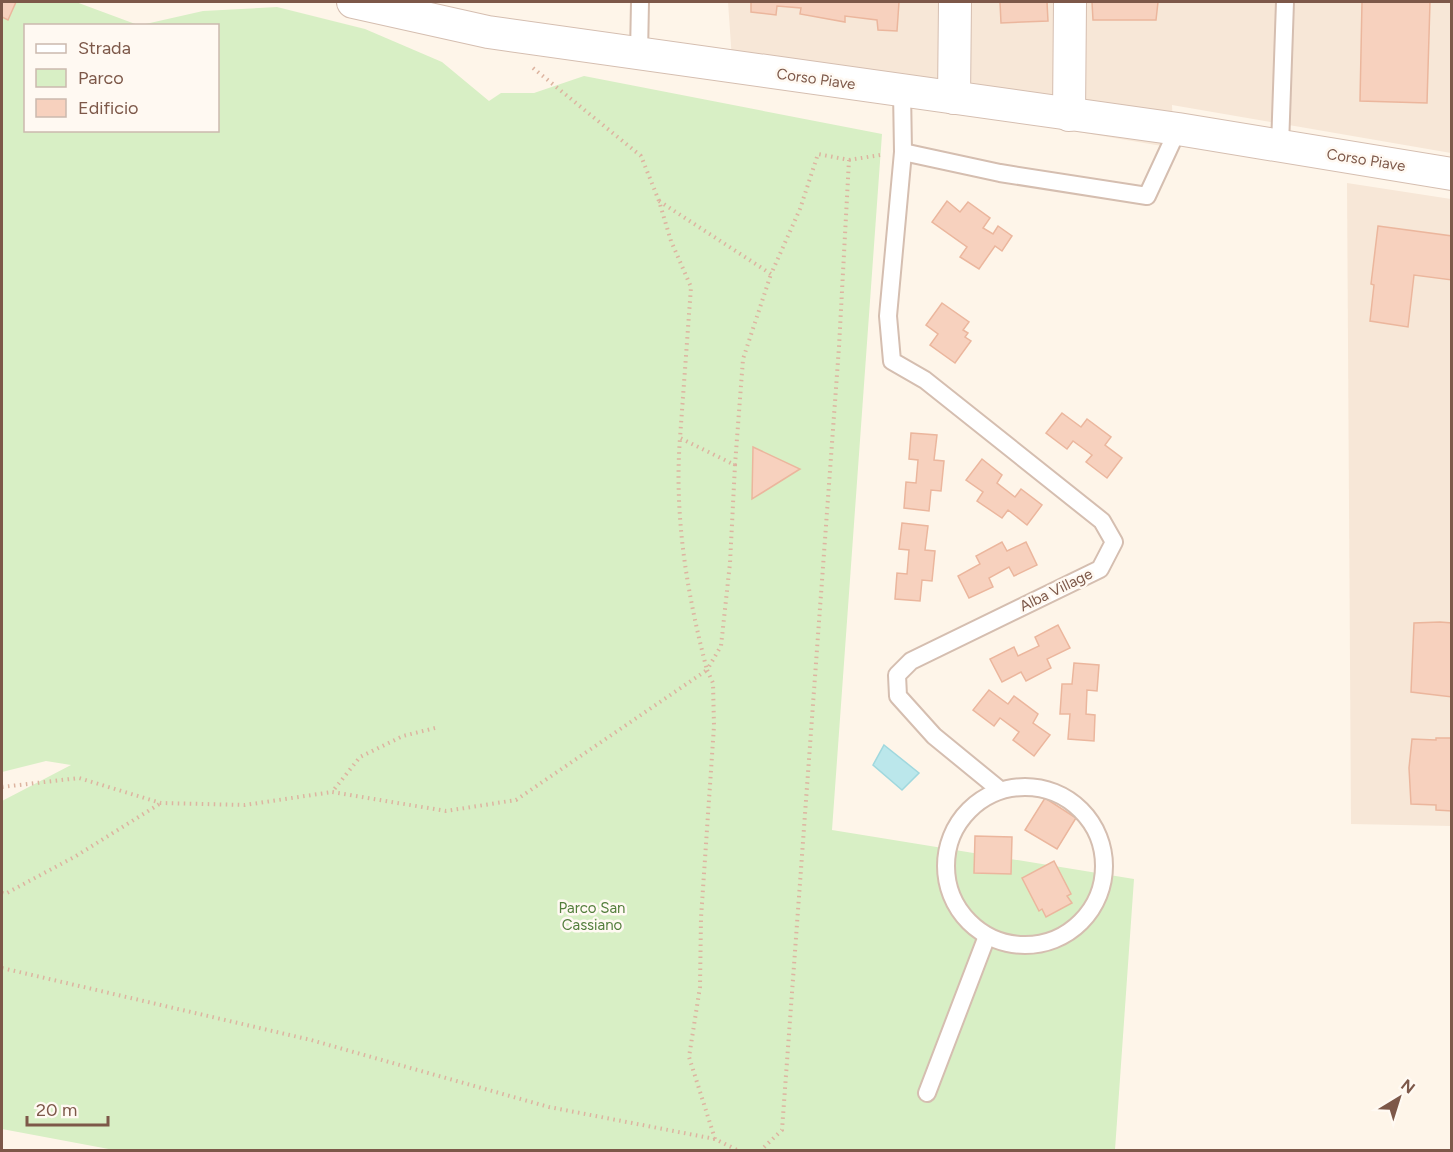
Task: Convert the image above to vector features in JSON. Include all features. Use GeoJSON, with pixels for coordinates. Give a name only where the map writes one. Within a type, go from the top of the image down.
{"type":"FeatureCollection","features":[{"type":"Feature","properties":{"kind":"street","name":"Corso Piave"},"geometry":{"type":"LineString","coordinates":[[353,2],[488,32],[1178,129],[1452,174]]}},
{"type":"Feature","properties":{"kind":"street"},"geometry":{"type":"LineString","coordinates":[[954,98],[955,2]]}},
{"type":"Feature","properties":{"kind":"street"},"geometry":{"type":"LineString","coordinates":[[1069,114],[1070,2]]}},
{"type":"Feature","properties":{"kind":"lane"},"geometry":{"type":"LineString","coordinates":[[639,54],[640,2]]}},
{"type":"Feature","properties":{"kind":"lane"},"geometry":{"type":"LineString","coordinates":[[1280,146],[1285,2]]}},
{"type":"Feature","properties":{"kind":"lane"},"geometry":{"type":"LineString","coordinates":[[902,91],[903,152],[1000,173],[1147,196],[1178,129]]}},
{"type":"Feature","properties":{"kind":"lane","name":"Alba Village"},"geometry":{"type":"LineString","coordinates":[[903,152],[888,316],[892,361],[925,380],[1102,521],[1114,542],[1100,570],[911,661],[897,675],[898,696],[934,736],[1000,790]]}},
{"type":"Feature","properties":{"kind":"lane"},"geometry":{"type":"LineString","coordinates":[[1026,786],[1051,790],[1075,803],[1092,822],[1103,846],[1105,872],[1099,898],[1084,920],[1064,936],[1039,944],[1012,944],[987,936],[966,920],[952,897],[946,872],[948,846],[958,822],[976,802],[1000,790],[1026,786]]}},
{"type":"Feature","properties":{"kind":"lane"},"geometry":{"type":"LineString","coordinates":[[927,1093],[987,936]]}},
{"type":"Feature","properties":{"kind":"path"},"geometry":{"type":"LineString","coordinates":[[524,61],[640,156],[659,201],[671,240],[692,288],[678,469],[681,542],[697,632],[707,670],[714,683],[714,726],[701,918],[700,987],[689,1058],[715,1139]]}},
{"type":"Feature","properties":{"kind":"path"},"geometry":{"type":"LineString","coordinates":[[2,787],[79,778],[161,803],[245,805],[332,792],[446,811],[516,800],[707,670],[721,646],[731,553],[743,359],[771,274],[800,208],[818,154],[849,160],[903,152]]}},
{"type":"Feature","properties":{"kind":"path"},"geometry":{"type":"LineString","coordinates":[[761,1150],[782,1130],[839,347],[849,160]]}},
{"type":"Feature","properties":{"kind":"path"},"geometry":{"type":"LineString","coordinates":[[659,201],[771,274]]}},
{"type":"Feature","properties":{"kind":"path"},"geometry":{"type":"LineString","coordinates":[[680,438],[735,465]]}},
{"type":"Feature","properties":{"kind":"path"},"geometry":{"type":"LineString","coordinates":[[332,792],[360,757],[403,736],[435,728]]}},
{"type":"Feature","properties":{"kind":"path"},"geometry":{"type":"LineString","coordinates":[[2,893],[5,894],[76,856],[161,803]]}},
{"type":"Feature","properties":{"kind":"path"},"geometry":{"type":"LineString","coordinates":[[2,968],[311,1040],[549,1107],[715,1139],[737,1150]]}},
{"type":"Feature","properties":{"kind":"shaded area"},"geometry":{"type":"Polygon","coordinates":[[[728,2],[1451,2],[1451,153],[1172,105],[1174,148],[733,74],[728,2]]]}},
{"type":"Feature","properties":{"kind":"shaded area"},"geometry":{"type":"Polygon","coordinates":[[[1347,183],[1451,199],[1451,826],[1351,824],[1347,183]]]}},
{"type":"Feature","properties":{"kind":"green space","name":"Parco San Cassiano"},"geometry":{"type":"Polygon","coordinates":[[[2,2],[76,2],[135,24],[24,24],[24,132],[219,132],[219,24],[145,24],[203,11],[277,7],[365,29],[442,62],[489,101],[501,93],[534,93],[584,76],[882,134],[832,830],[1134,879],[1115,1150],[114,1150],[2,1129],[2,801],[71,765],[46,761],[2,772],[2,2]]]}},
{"type":"Feature","properties":{"kind":"water"},"geometry":{"type":"Polygon","coordinates":[[[884,745],[919,773],[902,790],[873,765],[884,745]]]}},
{"type":"Feature","properties":{"kind":"building"},"geometry":{"type":"Polygon","coordinates":[[[2,2],[16,2],[8,20],[2,17],[2,2]]]}},
{"type":"Feature","properties":{"kind":"building"},"geometry":{"type":"Polygon","coordinates":[[[751,2],[899,2],[897,31],[878,30],[877,20],[845,16],[845,22],[800,14],[801,8],[777,6],[776,15],[751,12],[751,2]]]}},
{"type":"Feature","properties":{"kind":"building"},"geometry":{"type":"Polygon","coordinates":[[[1000,2],[1047,2],[1048,21],[1001,23],[1000,2]]]}},
{"type":"Feature","properties":{"kind":"building"},"geometry":{"type":"Polygon","coordinates":[[[1092,2],[1158,2],[1156,20],[1093,20],[1092,2]]]}},
{"type":"Feature","properties":{"kind":"building"},"geometry":{"type":"Polygon","coordinates":[[[1362,2],[1430,2],[1427,103],[1360,101],[1362,2]]]}},
{"type":"Feature","properties":{"kind":"building"},"geometry":{"type":"Polygon","coordinates":[[[947,201],[960,212],[968,202],[990,218],[983,228],[993,234],[998,226],[1012,236],[1002,251],[995,246],[979,269],[960,257],[967,247],[932,222],[947,201]]]}},
{"type":"Feature","properties":{"kind":"building"},"geometry":{"type":"Polygon","coordinates":[[[1378,226],[1452,236],[1452,280],[1414,275],[1408,327],[1370,321],[1374,285],[1371,284],[1378,226]]]}},
{"type":"Feature","properties":{"kind":"building"},"geometry":{"type":"Polygon","coordinates":[[[942,303],[969,322],[963,330],[968,333],[965,337],[971,341],[955,363],[930,345],[938,334],[926,325],[942,303]]]}},
{"type":"Feature","properties":{"kind":"building"},"geometry":{"type":"Polygon","coordinates":[[[1062,413],[1081,427],[1087,419],[1111,437],[1105,445],[1122,458],[1107,478],[1086,462],[1092,455],[1073,441],[1067,449],[1046,433],[1062,413]]]}},
{"type":"Feature","properties":{"kind":"building"},"geometry":{"type":"Polygon","coordinates":[[[911,433],[937,435],[934,460],[944,461],[941,491],[931,490],[929,511],[904,508],[906,482],[916,483],[918,460],[909,459],[911,433]]]}},
{"type":"Feature","properties":{"kind":"building"},"geometry":{"type":"Polygon","coordinates":[[[753,447],[800,469],[752,499],[753,447]]]}},
{"type":"Feature","properties":{"kind":"building"},"geometry":{"type":"Polygon","coordinates":[[[982,459],[1002,475],[997,483],[1015,497],[1021,489],[1042,505],[1027,525],[1008,510],[1002,518],[977,501],[983,492],[966,480],[982,459]]]}},
{"type":"Feature","properties":{"kind":"building"},"geometry":{"type":"Polygon","coordinates":[[[902,523],[928,526],[925,550],[935,551],[932,581],[922,580],[920,601],[895,599],[897,573],[907,574],[909,550],[899,549],[902,523]]]}},
{"type":"Feature","properties":{"kind":"building"},"geometry":{"type":"Polygon","coordinates":[[[1002,542],[1007,551],[1026,542],[1037,565],[1014,576],[1009,567],[989,578],[993,587],[969,598],[958,576],[980,564],[976,556],[1002,542]]]}},
{"type":"Feature","properties":{"kind":"building"},"geometry":{"type":"Polygon","coordinates":[[[1414,623],[1452,623],[1452,697],[1411,692],[1414,623]]]}},
{"type":"Feature","properties":{"kind":"building"},"geometry":{"type":"Polygon","coordinates":[[[1058,625],[1070,648],[1047,659],[1051,668],[1026,681],[1021,672],[1002,682],[990,659],[1014,647],[1018,656],[1039,646],[1035,637],[1058,625]]]}},
{"type":"Feature","properties":{"kind":"building"},"geometry":{"type":"Polygon","coordinates":[[[1074,663],[1099,665],[1097,691],[1087,690],[1086,714],[1095,715],[1094,741],[1068,739],[1070,714],[1060,714],[1062,684],[1072,684],[1074,663]]]}},
{"type":"Feature","properties":{"kind":"building"},"geometry":{"type":"Polygon","coordinates":[[[989,690],[1008,704],[1014,696],[1038,714],[1033,723],[1050,735],[1034,756],[1013,740],[1019,732],[1000,718],[994,726],[973,710],[989,690]]]}},
{"type":"Feature","properties":{"kind":"building"},"geometry":{"type":"Polygon","coordinates":[[[1436,738],[1452,738],[1452,811],[1436,810],[1436,805],[1411,804],[1409,768],[1412,739],[1436,740],[1436,738]]]}},
{"type":"Feature","properties":{"kind":"building"},"geometry":{"type":"Polygon","coordinates":[[[1045,798],[1076,818],[1057,849],[1025,830],[1045,798]]]}},
{"type":"Feature","properties":{"kind":"building"},"geometry":{"type":"Polygon","coordinates":[[[975,836],[1012,837],[1011,874],[974,873],[975,836]]]}},
{"type":"Feature","properties":{"kind":"building"},"geometry":{"type":"Polygon","coordinates":[[[1054,861],[1071,894],[1067,896],[1072,903],[1046,917],[1042,909],[1039,911],[1022,878],[1054,861]]]}}]}
